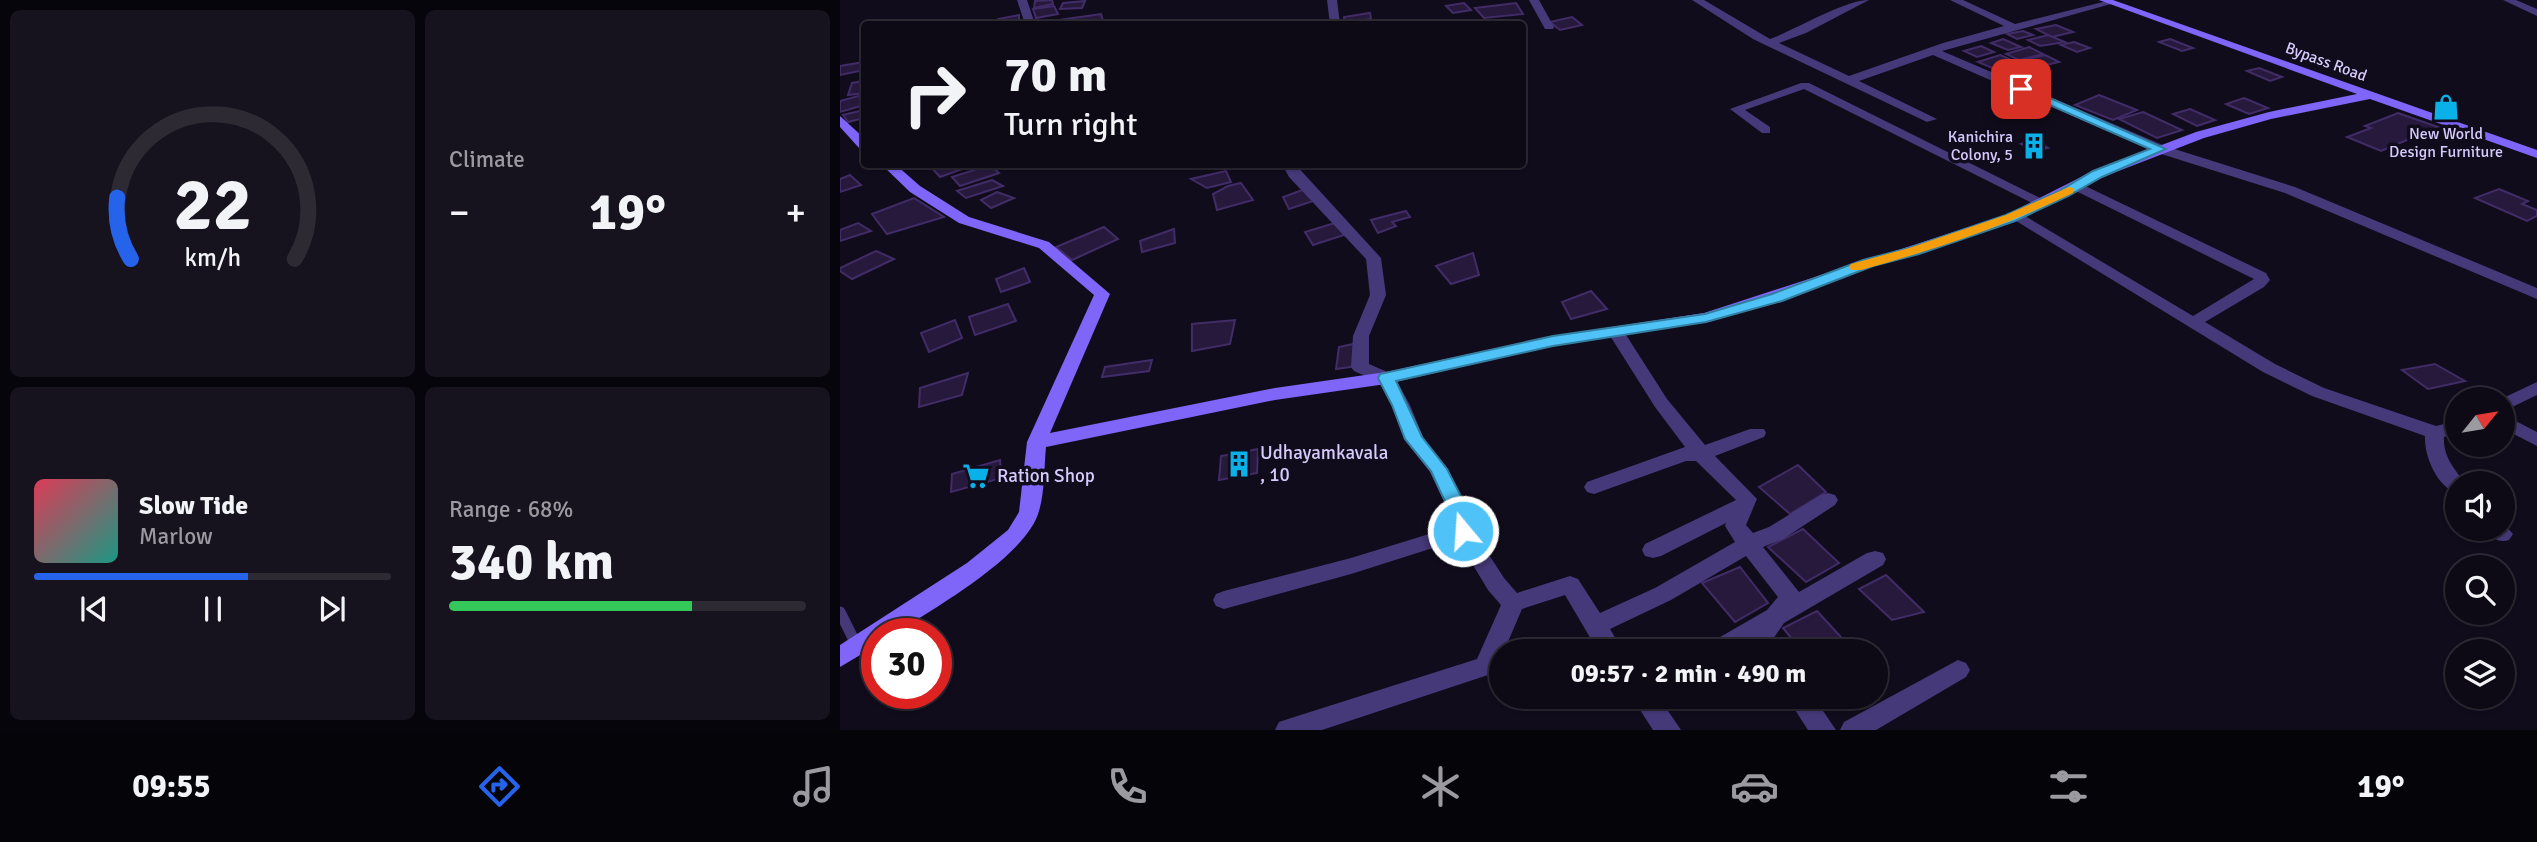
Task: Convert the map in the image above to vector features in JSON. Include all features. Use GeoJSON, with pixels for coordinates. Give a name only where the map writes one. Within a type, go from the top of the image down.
{"type":"FeatureCollection","features":[{"type":"Feature","properties":{"kind":"street"},"geometry":{"type":"LineString","coordinates":[[1022,0],[1029,21]]}},
{"type":"Feature","properties":{"kind":"street"},"geometry":{"type":"LineString","coordinates":[[1332,0],[1335,21]]}},
{"type":"Feature","properties":{"kind":"street"},"geometry":{"type":"LineString","coordinates":[[1534,0],[1549,27]]}},
{"type":"Feature","properties":{"kind":"street"},"geometry":{"type":"LineString","coordinates":[[1697,0],[1770,43],[1931,119]]}},
{"type":"Feature","properties":{"kind":"street"},"geometry":{"type":"LineString","coordinates":[[1770,43],[1802,31],[1864,0]]}},
{"type":"Feature","properties":{"kind":"street"},"geometry":{"type":"LineString","coordinates":[[1955,0],[2014,27]]}},
{"type":"Feature","properties":{"kind":"street"},"geometry":{"type":"LineString","coordinates":[[2508,0],[2537,13]]}},
{"type":"Feature","properties":{"kind":"street"},"geometry":{"type":"LineString","coordinates":[[1849,80],[1947,45],[2106,1]]}},
{"type":"Feature","properties":{"kind":"street","name":"Bypass Road"},"geometry":{"type":"LineString","coordinates":[[2106,1],[2537,154]]}},
{"type":"Feature","properties":{"kind":"street"},"geometry":{"type":"LineString","coordinates":[[1933,51],[2160,149],[2290,190],[2537,294]]}},
{"type":"Feature","properties":{"kind":"street"},"geometry":{"type":"LineString","coordinates":[[1766,130],[1736,109],[1805,85],[2043,203]]}},
{"type":"Feature","properties":{"kind":"street"},"geometry":{"type":"LineString","coordinates":[[1037,442],[1275,394],[1386,378],[1553,341],[1706,318],[1777,298],[1868,263],[1914,251],[2015,216],[2098,174],[2160,149],[2269,116],[2370,95]]}},
{"type":"Feature","properties":{"kind":"street"},"geometry":{"type":"LineString","coordinates":[[840,120],[861,137]]}},
{"type":"Feature","properties":{"kind":"street"},"geometry":{"type":"LineString","coordinates":[[840,657],[975,569],[1015,536],[1029,512],[1037,442],[1102,294],[1044,245],[964,220],[915,189],[891,168]]}},
{"type":"Feature","properties":{"kind":"street"},"geometry":{"type":"LineString","coordinates":[[1290,168],[1373,258],[1378,295],[1361,336],[1360,367],[1386,378],[1401,405],[1414,439],[1438,469],[1458,510],[1463,531],[1496,584],[1513,603]]}},
{"type":"Feature","properties":{"kind":"street"},"geometry":{"type":"LineString","coordinates":[[2077,186],[2260,275],[2262,280],[2258,284],[2194,322]]}},
{"type":"Feature","properties":{"kind":"street"},"geometry":{"type":"LineString","coordinates":[[2015,216],[2269,368],[2318,392],[2435,433],[2445,430]]}},
{"type":"Feature","properties":{"kind":"street"},"geometry":{"type":"LineString","coordinates":[[1615,331],[1642,376],[1701,454],[1747,499],[1735,526],[1790,597],[1781,612],[1763,630],[1760,639]]}},
{"type":"Feature","properties":{"kind":"street"},"geometry":{"type":"LineString","coordinates":[[2515,399],[2537,388]]}},
{"type":"Feature","properties":{"kind":"street"},"geometry":{"type":"LineString","coordinates":[[2515,427],[2537,440]]}},
{"type":"Feature","properties":{"kind":"street"},"geometry":{"type":"LineString","coordinates":[[1594,487],[1684,454],[1701,454],[1757,433]]}},
{"type":"Feature","properties":{"kind":"street"},"geometry":{"type":"LineString","coordinates":[[2435,433],[2433,447],[2438,462],[2445,471]]}},
{"type":"Feature","properties":{"kind":"street"},"geometry":{"type":"LineString","coordinates":[[1595,626],[1663,594],[1749,543],[1776,533],[1828,500]]}},
{"type":"Feature","properties":{"kind":"street"},"geometry":{"type":"LineString","coordinates":[[1653,550],[1744,505]]}},
{"type":"Feature","properties":{"kind":"street"},"geometry":{"type":"LineString","coordinates":[[1224,600],[1351,566],[1463,531]]}},
{"type":"Feature","properties":{"kind":"street"},"geometry":{"type":"LineString","coordinates":[[1736,639],[1875,559]]}},
{"type":"Feature","properties":{"kind":"street"},"geometry":{"type":"LineString","coordinates":[[1288,730],[1486,666],[1513,603],[1570,585],[1603,639]]}},
{"type":"Feature","properties":{"kind":"street"},"geometry":{"type":"LineString","coordinates":[[1853,730],[1958,670]]}},
{"type":"Feature","properties":{"kind":"street"},"geometry":{"type":"LineString","coordinates":[[1653,709],[1668,730]]}},
{"type":"Feature","properties":{"kind":"street"},"geometry":{"type":"LineString","coordinates":[[1807,709],[1822,730]]}},
{"type":"Feature","properties":{"kind":"lane"},"geometry":{"type":"LineString","coordinates":[[840,612],[857,646]]}},
{"type":"Feature","properties":{"kind":"building"},"geometry":{"type":"Polygon","coordinates":[[[1052,0],[1053,4],[1034,8],[1035,1],[1052,0]]]}},
{"type":"Feature","properties":{"kind":"building"},"geometry":{"type":"Polygon","coordinates":[[[1085,1],[1082,8],[1060,9],[1063,3],[1085,1]]]}},
{"type":"Feature","properties":{"kind":"building"},"geometry":{"type":"Polygon","coordinates":[[[1464,3],[1471,10],[1453,13],[1446,6],[1464,3]]]}},
{"type":"Feature","properties":{"kind":"building"},"geometry":{"type":"Polygon","coordinates":[[[1516,3],[1523,14],[1484,18],[1475,8],[1516,3]]]}},
{"type":"Feature","properties":{"kind":"building"},"geometry":{"type":"Polygon","coordinates":[[[1054,6],[1058,14],[1036,18],[1033,9],[1054,6]]]}},
{"type":"Feature","properties":{"kind":"building"},"geometry":{"type":"Polygon","coordinates":[[[1370,13],[1371,19],[1345,21],[1344,17],[1370,13]]]}},
{"type":"Feature","properties":{"kind":"building"},"geometry":{"type":"Polygon","coordinates":[[[1101,14],[1103,21],[1051,21],[1101,14]]]}},
{"type":"Feature","properties":{"kind":"building"},"geometry":{"type":"Polygon","coordinates":[[[1019,15],[1019,21],[998,19],[1019,15]]]}},
{"type":"Feature","properties":{"kind":"building"},"geometry":{"type":"Polygon","coordinates":[[[1572,17],[1582,25],[1560,30],[1550,22],[1572,17]]]}},
{"type":"Feature","properties":{"kind":"building"},"geometry":{"type":"Polygon","coordinates":[[[2056,25],[2073,32],[2052,37],[2036,29],[2056,25]]]}},
{"type":"Feature","properties":{"kind":"building"},"geometry":{"type":"Polygon","coordinates":[[[2023,31],[2033,35],[2017,39],[2007,34],[2023,31]]]}},
{"type":"Feature","properties":{"kind":"building"},"geometry":{"type":"Polygon","coordinates":[[[2048,35],[2065,42],[2040,46],[2028,40],[2048,35]]]}},
{"type":"Feature","properties":{"kind":"building"},"geometry":{"type":"Polygon","coordinates":[[[2003,39],[2021,47],[2008,50],[1991,43],[2003,39]]]}},
{"type":"Feature","properties":{"kind":"building"},"geometry":{"type":"Polygon","coordinates":[[[2170,39],[2193,48],[2182,51],[2159,42],[2170,39]]]}},
{"type":"Feature","properties":{"kind":"building"},"geometry":{"type":"Polygon","coordinates":[[[2074,42],[2090,48],[2077,52],[2061,45],[2074,42]]]}},
{"type":"Feature","properties":{"kind":"building"},"geometry":{"type":"Polygon","coordinates":[[[1981,46],[1994,52],[1977,57],[1964,51],[1981,46]]]}},
{"type":"Feature","properties":{"kind":"building"},"geometry":{"type":"Polygon","coordinates":[[[2029,47],[2043,54],[2019,60],[2006,54],[2029,47]]]}},
{"type":"Feature","properties":{"kind":"building"},"geometry":{"type":"Polygon","coordinates":[[[2000,55],[2014,61],[1992,68],[1978,62],[2000,55]]]}},
{"type":"Feature","properties":{"kind":"building"},"geometry":{"type":"Polygon","coordinates":[[[2045,55],[2059,62],[2038,67],[2024,60],[2045,55]]]}},
{"type":"Feature","properties":{"kind":"building"},"geometry":{"type":"Polygon","coordinates":[[[861,62],[861,71],[840,75],[840,66],[861,62]]]}},
{"type":"Feature","properties":{"kind":"building"},"geometry":{"type":"Polygon","coordinates":[[[2019,63],[2034,69],[2009,76],[1994,70],[2019,63]]]}},
{"type":"Feature","properties":{"kind":"building"},"geometry":{"type":"Polygon","coordinates":[[[2259,68],[2282,77],[2270,81],[2247,71],[2259,68]]]}},
{"type":"Feature","properties":{"kind":"building"},"geometry":{"type":"Polygon","coordinates":[[[2026,73],[2050,84],[2032,89],[2008,78],[2026,73]]]}},
{"type":"Feature","properties":{"kind":"building"},"geometry":{"type":"Polygon","coordinates":[[[861,82],[861,93],[848,95],[852,83],[861,82]]]}},
{"type":"Feature","properties":{"kind":"building"},"geometry":{"type":"Polygon","coordinates":[[[861,95],[861,106],[840,112],[840,101],[861,95]]]}},
{"type":"Feature","properties":{"kind":"building"},"geometry":{"type":"Polygon","coordinates":[[[2099,95],[2137,110],[2113,120],[2075,105],[2099,95]]]}},
{"type":"Feature","properties":{"kind":"building"},"geometry":{"type":"Polygon","coordinates":[[[2244,98],[2268,108],[2249,114],[2226,104],[2244,98]]]}},
{"type":"Feature","properties":{"kind":"building"},"geometry":{"type":"Polygon","coordinates":[[[2190,109],[2215,120],[2197,126],[2173,114],[2190,109]]]}},
{"type":"Feature","properties":{"kind":"building"},"geometry":{"type":"Polygon","coordinates":[[[861,111],[861,119],[848,122],[843,115],[861,111]]]}},
{"type":"Feature","properties":{"kind":"building"},"geometry":{"type":"Polygon","coordinates":[[[2143,112],[2182,130],[2157,138],[2119,119],[2143,112]]]}},
{"type":"Feature","properties":{"kind":"building"},"geometry":{"type":"Polygon","coordinates":[[[2398,113],[2438,127],[2381,151],[2347,137],[2371,128],[2365,126],[2398,113]]]}},
{"type":"Feature","properties":{"kind":"building","name":"Kanichira Colony, 5"},"geometry":{"type":"Polygon","coordinates":[[[2033,140],[2048,148],[2035,151],[2021,144],[2033,140]]]}},
{"type":"Feature","properties":{"kind":"building"},"geometry":{"type":"Polygon","coordinates":[[[932,168],[965,168],[940,177],[932,168]]]}},
{"type":"Feature","properties":{"kind":"building"},"geometry":{"type":"Polygon","coordinates":[[[980,168],[993,168],[999,173],[960,186],[952,177],[980,168]]]}},
{"type":"Feature","properties":{"kind":"building"},"geometry":{"type":"Polygon","coordinates":[[[1226,171],[1231,182],[1207,188],[1191,179],[1226,171]]]}},
{"type":"Feature","properties":{"kind":"building"},"geometry":{"type":"Polygon","coordinates":[[[850,175],[861,185],[840,192],[840,179],[850,175]]]}},
{"type":"Feature","properties":{"kind":"building"},"geometry":{"type":"Polygon","coordinates":[[[992,180],[1003,186],[966,198],[957,191],[992,180]]]}},
{"type":"Feature","properties":{"kind":"building"},"geometry":{"type":"Polygon","coordinates":[[[1241,183],[1253,200],[1217,210],[1213,194],[1241,183]]]}},
{"type":"Feature","properties":{"kind":"building"},"geometry":{"type":"Polygon","coordinates":[[[1308,188],[1316,200],[1289,209],[1283,197],[1308,188]]]}},
{"type":"Feature","properties":{"kind":"building"},"geometry":{"type":"Polygon","coordinates":[[[2499,189],[2528,201],[2522,204],[2537,210],[2537,216],[2527,221],[2475,198],[2499,189]]]}},
{"type":"Feature","properties":{"kind":"building"},"geometry":{"type":"Polygon","coordinates":[[[997,192],[1014,198],[991,208],[981,200],[997,192]]]}},
{"type":"Feature","properties":{"kind":"building"},"geometry":{"type":"Polygon","coordinates":[[[914,198],[944,217],[887,234],[872,214],[914,198]]]}},
{"type":"Feature","properties":{"kind":"building"},"geometry":{"type":"Polygon","coordinates":[[[1406,211],[1410,217],[1392,222],[1396,226],[1378,233],[1371,220],[1406,211]]]}},
{"type":"Feature","properties":{"kind":"building"},"geometry":{"type":"Polygon","coordinates":[[[858,223],[871,231],[840,241],[840,230],[858,223]]]}},
{"type":"Feature","properties":{"kind":"building"},"geometry":{"type":"Polygon","coordinates":[[[1335,223],[1344,235],[1313,245],[1305,232],[1335,223]]]}},
{"type":"Feature","properties":{"kind":"building"},"geometry":{"type":"Polygon","coordinates":[[[1104,227],[1118,239],[1072,260],[1056,247],[1104,227]]]}},
{"type":"Feature","properties":{"kind":"building"},"geometry":{"type":"Polygon","coordinates":[[[1174,229],[1175,243],[1142,252],[1140,241],[1174,229]]]}},
{"type":"Feature","properties":{"kind":"building"},"geometry":{"type":"Polygon","coordinates":[[[876,251],[894,259],[852,279],[840,271],[840,268],[876,251]]]}},
{"type":"Feature","properties":{"kind":"building"},"geometry":{"type":"Polygon","coordinates":[[[1473,253],[1479,275],[1451,284],[1436,266],[1473,253]]]}},
{"type":"Feature","properties":{"kind":"building"},"geometry":{"type":"Polygon","coordinates":[[[1024,268],[1030,282],[1001,292],[996,279],[1024,268]]]}},
{"type":"Feature","properties":{"kind":"building"},"geometry":{"type":"Polygon","coordinates":[[[1591,291],[1607,309],[1571,319],[1562,302],[1591,291]]]}},
{"type":"Feature","properties":{"kind":"building"},"geometry":{"type":"Polygon","coordinates":[[[1008,304],[1016,321],[975,335],[969,317],[1008,304]]]}},
{"type":"Feature","properties":{"kind":"building"},"geometry":{"type":"Polygon","coordinates":[[[955,320],[962,338],[929,352],[921,333],[955,320]]]}},
{"type":"Feature","properties":{"kind":"building"},"geometry":{"type":"Polygon","coordinates":[[[1235,320],[1230,344],[1192,351],[1192,324],[1235,320]]]}},
{"type":"Feature","properties":{"kind":"building"},"geometry":{"type":"Polygon","coordinates":[[[1357,343],[1358,366],[1336,369],[1339,347],[1357,343]]]}},
{"type":"Feature","properties":{"kind":"building"},"geometry":{"type":"Polygon","coordinates":[[[1152,360],[1149,371],[1102,377],[1105,367],[1152,360]]]}},
{"type":"Feature","properties":{"kind":"building"},"geometry":{"type":"Polygon","coordinates":[[[2435,364],[2465,381],[2428,389],[2402,370],[2435,364]]]}},
{"type":"Feature","properties":{"kind":"building"},"geometry":{"type":"Polygon","coordinates":[[[968,373],[962,395],[919,407],[920,388],[968,373]]]}},
{"type":"Feature","properties":{"kind":"building","name":"Udhayamkavala , 10"},"geometry":{"type":"Polygon","coordinates":[[[1258,449],[1257,473],[1219,480],[1221,456],[1258,449]]]}},
{"type":"Feature","properties":{"kind":"building","name":"Ration Shop"},"geometry":{"type":"Polygon","coordinates":[[[1000,460],[1001,478],[951,492],[952,474],[1000,460]]]}},
{"type":"Feature","properties":{"kind":"building"},"geometry":{"type":"Polygon","coordinates":[[[1798,465],[1826,492],[1790,514],[1759,487],[1798,465]]]}},
{"type":"Feature","properties":{"kind":"building"},"geometry":{"type":"Polygon","coordinates":[[[1803,529],[1839,563],[1806,582],[1768,547],[1803,529]]]}},
{"type":"Feature","properties":{"kind":"building"},"geometry":{"type":"Polygon","coordinates":[[[1740,567],[1768,603],[1735,622],[1702,583],[1740,567]]]}},
{"type":"Feature","properties":{"kind":"building"},"geometry":{"type":"Polygon","coordinates":[[[1886,575],[1924,612],[1892,620],[1859,589],[1886,575]]]}},
{"type":"Feature","properties":{"kind":"building"},"geometry":{"type":"Polygon","coordinates":[[[1817,611],[1843,639],[1792,639],[1783,628],[1817,611]]]}},
{"type":"Feature","properties":{"kind":"slow traffic"},"geometry":{"type":"LineString","coordinates":[[1856,267],[1964,235],[2011,218],[2069,191]]}},
{"type":"Feature","properties":{"kind":"place","name":"New World Design Furniture"},"geometry":{"type":"Point","coordinates":[2446,107]}},
{"type":"Feature","properties":{"kind":"place","name":"Kanichira Colony, 5"},"geometry":{"type":"Point","coordinates":[2034,146]}},
{"type":"Feature","properties":{"kind":"place","name":"Udhayamkavala , 10"},"geometry":{"type":"Point","coordinates":[1239,464]}},
{"type":"Feature","properties":{"kind":"place","name":"Ration Shop"},"geometry":{"type":"Point","coordinates":[976,476]}},
{"type":"Feature","properties":{"kind":"route"},"geometry":{"type":"LineString","coordinates":[[1463,531],[1458,510],[1438,469],[1414,439],[1401,405],[1386,378],[1553,341],[1706,318],[1777,298],[1868,263],[1914,251],[2011,218],[2098,174],[2160,149],[2021,89]]}}]}
